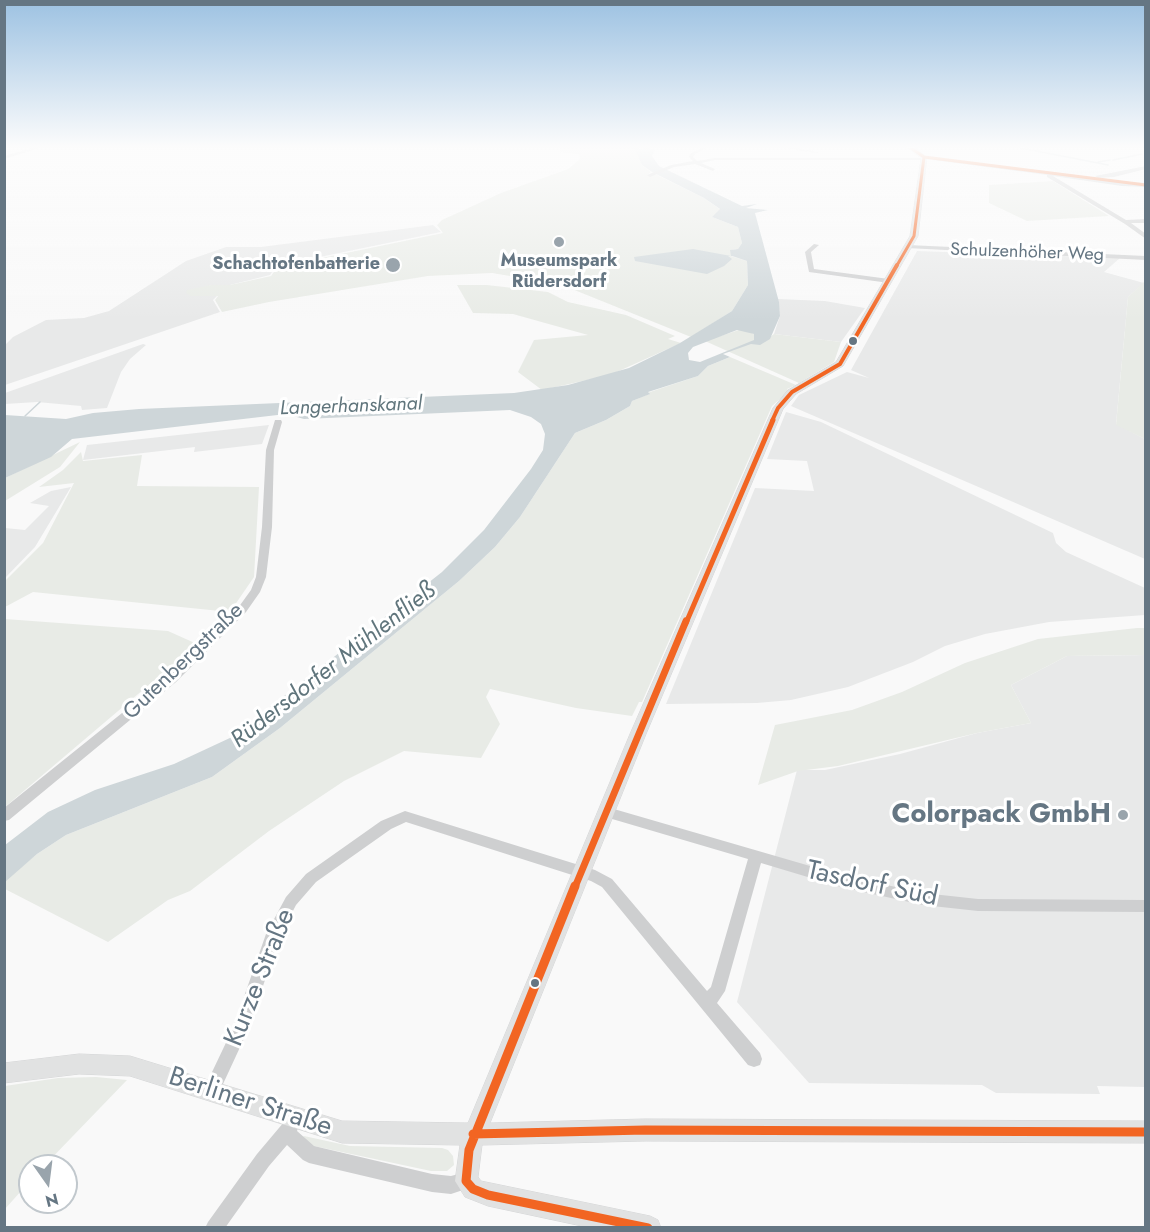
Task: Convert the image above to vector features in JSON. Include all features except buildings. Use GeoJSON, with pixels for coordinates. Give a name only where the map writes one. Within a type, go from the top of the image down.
{"type":"FeatureCollection","features":[{"type":"Feature","properties":{"kind":"main road"},"geometry":{"type":"LineString","coordinates":[[651,1227],[488,1195],[472,1189],[466,1181],[465,1169],[473,1134],[638,734],[778,408],[792,392],[840,364],[908,247],[917,221],[919,205]]}},
{"type":"Feature","properties":{"kind":"main road","name":"Berliner Straße"},"geometry":{"type":"LineString","coordinates":[[4,1073],[79,1064],[129,1066],[211,1091],[291,1126],[342,1132],[473,1134],[645,1130],[1146,1132]]}},
{"type":"Feature","properties":{"kind":"street"},"geometry":{"type":"LineString","coordinates":[[1098,205],[1146,237]]}},
{"type":"Feature","properties":{"kind":"street"},"geometry":{"type":"LineString","coordinates":[[1125,222],[1146,221]]}},
{"type":"Feature","properties":{"kind":"street"},"geometry":{"type":"LineString","coordinates":[[816,245],[808,252],[811,271],[889,281]]}},
{"type":"Feature","properties":{"kind":"street","name":"Schulzenhöher Weg"},"geometry":{"type":"LineString","coordinates":[[908,247],[1146,258]]}},
{"type":"Feature","properties":{"kind":"street","name":"Gutenbergstraße"},"geometry":{"type":"LineString","coordinates":[[4,816],[172,680],[242,610],[256,590],[262,571],[270,450],[278,422]]}},
{"type":"Feature","properties":{"kind":"street","name":"Tasdorf Süd"},"geometry":{"type":"LineString","coordinates":[[607,812],[861,886],[923,899],[978,905],[1146,906]]}},
{"type":"Feature","properties":{"kind":"street","name":"Kurze Straße"},"geometry":{"type":"LineString","coordinates":[[211,1091],[240,1030],[273,934],[291,902],[311,878],[386,825],[405,816],[582,872],[607,883],[754,1059]]}},
{"type":"Feature","properties":{"kind":"street"},"geometry":{"type":"LineString","coordinates":[[707,1003],[714,998],[717,991],[756,856]]}},
{"type":"Feature","properties":{"kind":"street"},"geometry":{"type":"LineString","coordinates":[[214,1227],[291,1126],[309,1154],[432,1183],[451,1185],[466,1181]]}},
{"type":"Feature","properties":{"kind":"shaded area","name":"Museumspark Rüdersdorf"},"geometry":{"type":"Polygon","coordinates":[[[474,205],[715,205],[721,210],[712,217],[738,227],[742,243],[738,249],[731,250],[731,256],[747,261],[748,285],[732,311],[691,337],[562,285],[492,273],[428,276],[222,312],[215,300],[218,296],[191,296],[186,293],[187,290],[211,285],[230,285],[271,276],[276,269],[317,259],[443,233],[437,225],[442,220],[474,205]]]}},
{"type":"Feature","properties":{"kind":"shaded area"},"geometry":{"type":"Polygon","coordinates":[[[994,205],[1092,205],[1109,216],[1027,221],[994,205]]]}},
{"type":"Feature","properties":{"kind":"shaded area"},"geometry":{"type":"Polygon","coordinates":[[[433,225],[441,232],[315,258],[274,269],[270,275],[230,285],[211,285],[191,296],[217,296],[213,300],[220,312],[5,385],[4,346],[13,337],[46,320],[84,318],[109,311],[186,261],[226,247],[261,247],[433,225]]]}},
{"type":"Feature","properties":{"kind":"shaded area"},"geometry":{"type":"Polygon","coordinates":[[[917,251],[1120,258],[1104,272],[1144,283],[1128,297],[1116,424],[1145,439],[1145,559],[791,406],[799,395],[847,372],[869,378],[851,370],[917,251]]]}},
{"type":"Feature","properties":{"kind":"shaded area"},"geometry":{"type":"Polygon","coordinates":[[[1145,281],[1145,439],[1116,425],[1128,297],[1145,281]]]}},
{"type":"Feature","properties":{"kind":"shaded area"},"geometry":{"type":"Polygon","coordinates":[[[457,285],[487,285],[548,292],[568,302],[626,315],[675,336],[668,339],[681,343],[610,375],[542,390],[518,372],[534,340],[588,335],[513,314],[473,313],[457,285]]]}},
{"type":"Feature","properties":{"kind":"shaded area"},"geometry":{"type":"Polygon","coordinates":[[[778,299],[825,301],[865,308],[841,342],[774,334],[780,316],[778,299]]]}},
{"type":"Feature","properties":{"kind":"shaded area"},"geometry":{"type":"Polygon","coordinates":[[[742,329],[754,334],[754,340],[760,344],[774,334],[841,342],[834,362],[799,383],[705,341],[742,329]]]}},
{"type":"Feature","properties":{"kind":"shaded area"},"geometry":{"type":"Polygon","coordinates":[[[143,344],[146,345],[130,359],[121,372],[107,408],[82,410],[81,406],[37,402],[5,404],[5,393],[143,344]]]}},
{"type":"Feature","properties":{"kind":"shaded area"},"geometry":{"type":"Polygon","coordinates":[[[730,357],[796,385],[787,389],[789,391],[772,406],[642,702],[639,702],[632,716],[576,708],[490,689],[486,697],[500,724],[481,758],[404,751],[344,781],[269,831],[190,891],[168,900],[108,942],[5,889],[4,882],[10,876],[37,854],[66,835],[212,777],[280,728],[459,581],[495,547],[520,517],[575,433],[606,420],[630,406],[632,401],[649,394],[647,393],[698,376],[708,366],[730,357]]]}},
{"type":"Feature","properties":{"kind":"shaded area"},"geometry":{"type":"Polygon","coordinates":[[[786,412],[821,422],[1053,533],[1056,543],[1066,552],[1145,588],[1145,615],[1049,622],[985,634],[945,646],[913,662],[848,687],[791,700],[757,703],[666,704],[755,488],[814,491],[807,461],[767,459],[786,412]]]}},
{"type":"Feature","properties":{"kind":"shaded area"},"geometry":{"type":"Polygon","coordinates":[[[269,425],[262,444],[194,452],[195,447],[83,460],[87,445],[269,425]]]}},
{"type":"Feature","properties":{"kind":"shaded area"},"geometry":{"type":"Polygon","coordinates":[[[80,442],[60,467],[5,501],[5,478],[80,442]]]}},
{"type":"Feature","properties":{"kind":"shaded area"},"geometry":{"type":"Polygon","coordinates":[[[81,452],[83,461],[142,455],[137,486],[259,487],[254,577],[230,612],[33,592],[5,607],[5,581],[43,543],[74,483],[39,487],[63,470],[81,452]]]}},
{"type":"Feature","properties":{"kind":"shaded area"},"geometry":{"type":"Polygon","coordinates":[[[71,487],[35,547],[5,578],[5,528],[25,530],[49,506],[30,503],[51,491],[71,487]]]}},
{"type":"Feature","properties":{"kind":"shaded area"},"geometry":{"type":"Polygon","coordinates":[[[5,619],[168,631],[197,644],[5,807],[5,619]]]}},
{"type":"Feature","properties":{"kind":"shaded area"},"geometry":{"type":"Polygon","coordinates":[[[1145,628],[1145,655],[1067,656],[1011,685],[1031,723],[977,733],[838,766],[798,771],[758,785],[775,725],[852,710],[902,692],[965,663],[1038,639],[1145,628]]]}},
{"type":"Feature","properties":{"kind":"shaded area"},"geometry":{"type":"Polygon","coordinates":[[[1145,655],[1145,1087],[1097,1086],[1100,1094],[996,1093],[982,1085],[809,1083],[737,1002],[797,770],[825,770],[900,754],[977,733],[1031,723],[1011,685],[1067,656],[1145,655]]]}},
{"type":"Feature","properties":{"kind":"shaded area"},"geometry":{"type":"Polygon","coordinates":[[[96,1077],[127,1080],[56,1154],[18,1154],[18,1194],[5,1209],[5,1086],[58,1078],[96,1077]]]}},
{"type":"Feature","properties":{"kind":"shaded area"},"geometry":{"type":"Polygon","coordinates":[[[304,1136],[350,1146],[442,1148],[448,1150],[453,1156],[454,1165],[447,1171],[431,1171],[309,1145],[301,1138],[304,1136]]]}},
{"type":"Feature","properties":{"kind":"water"},"geometry":{"type":"Polygon","coordinates":[[[715,205],[753,205],[746,208],[768,210],[755,213],[779,302],[780,316],[770,339],[760,345],[751,344],[723,354],[730,357],[708,366],[698,376],[648,392],[650,394],[632,401],[630,406],[606,420],[575,433],[520,517],[495,547],[459,581],[280,728],[212,777],[66,835],[37,854],[5,882],[5,845],[48,812],[95,790],[174,764],[232,737],[442,572],[484,530],[531,469],[543,450],[545,434],[541,424],[531,417],[510,410],[304,419],[286,414],[72,439],[51,457],[5,478],[5,415],[66,419],[93,413],[139,409],[514,393],[568,385],[629,368],[680,343],[732,311],[748,285],[747,261],[731,256],[730,250],[738,249],[742,243],[738,227],[712,217],[720,209],[715,205]],[[737,330],[693,347],[688,353],[689,360],[700,362],[754,340],[754,334],[737,330]]]}},
{"type":"Feature","properties":{"kind":"water"},"geometry":{"type":"Polygon","coordinates":[[[693,249],[731,256],[728,256],[732,259],[724,266],[707,274],[635,261],[634,257],[693,249]]]}},
{"type":"Feature","properties":{"kind":"waterway"},"geometry":{"type":"LineString","coordinates":[[25,416],[40,402]]}},
{"type":"Feature","properties":{"kind":"transit line"},"geometry":{"type":"LineString","coordinates":[[648,1228],[488,1195],[473,1189],[466,1181],[469,1150],[498,1073],[638,734],[778,408],[792,392],[840,364],[914,236],[918,205]]}},
{"type":"Feature","properties":{"kind":"transit line"},"geometry":{"type":"LineString","coordinates":[[473,1134],[645,1130],[1146,1132]]}},
{"type":"Feature","properties":{"kind":"place","name":"Museumspark Rüdersdorf"},"geometry":{"type":"Point","coordinates":[559,242]}},
{"type":"Feature","properties":{"kind":"place","name":"Schachtofenbatterie"},"geometry":{"type":"Point","coordinates":[393,265]}},
{"type":"Feature","properties":{"kind":"place","name":"Colorpack GmbH"},"geometry":{"type":"Point","coordinates":[1123,815]}},
{"type":"Feature","properties":{"kind":"water label","name":"Langerhanskanal"},"geometry":{"type":"Point","coordinates":[351,407]}},
{"type":"Feature","properties":{"kind":"water label","name":"Rüdersdorfer Mühlenfließ"},"geometry":{"type":"Point","coordinates":[334,666]}}]}
